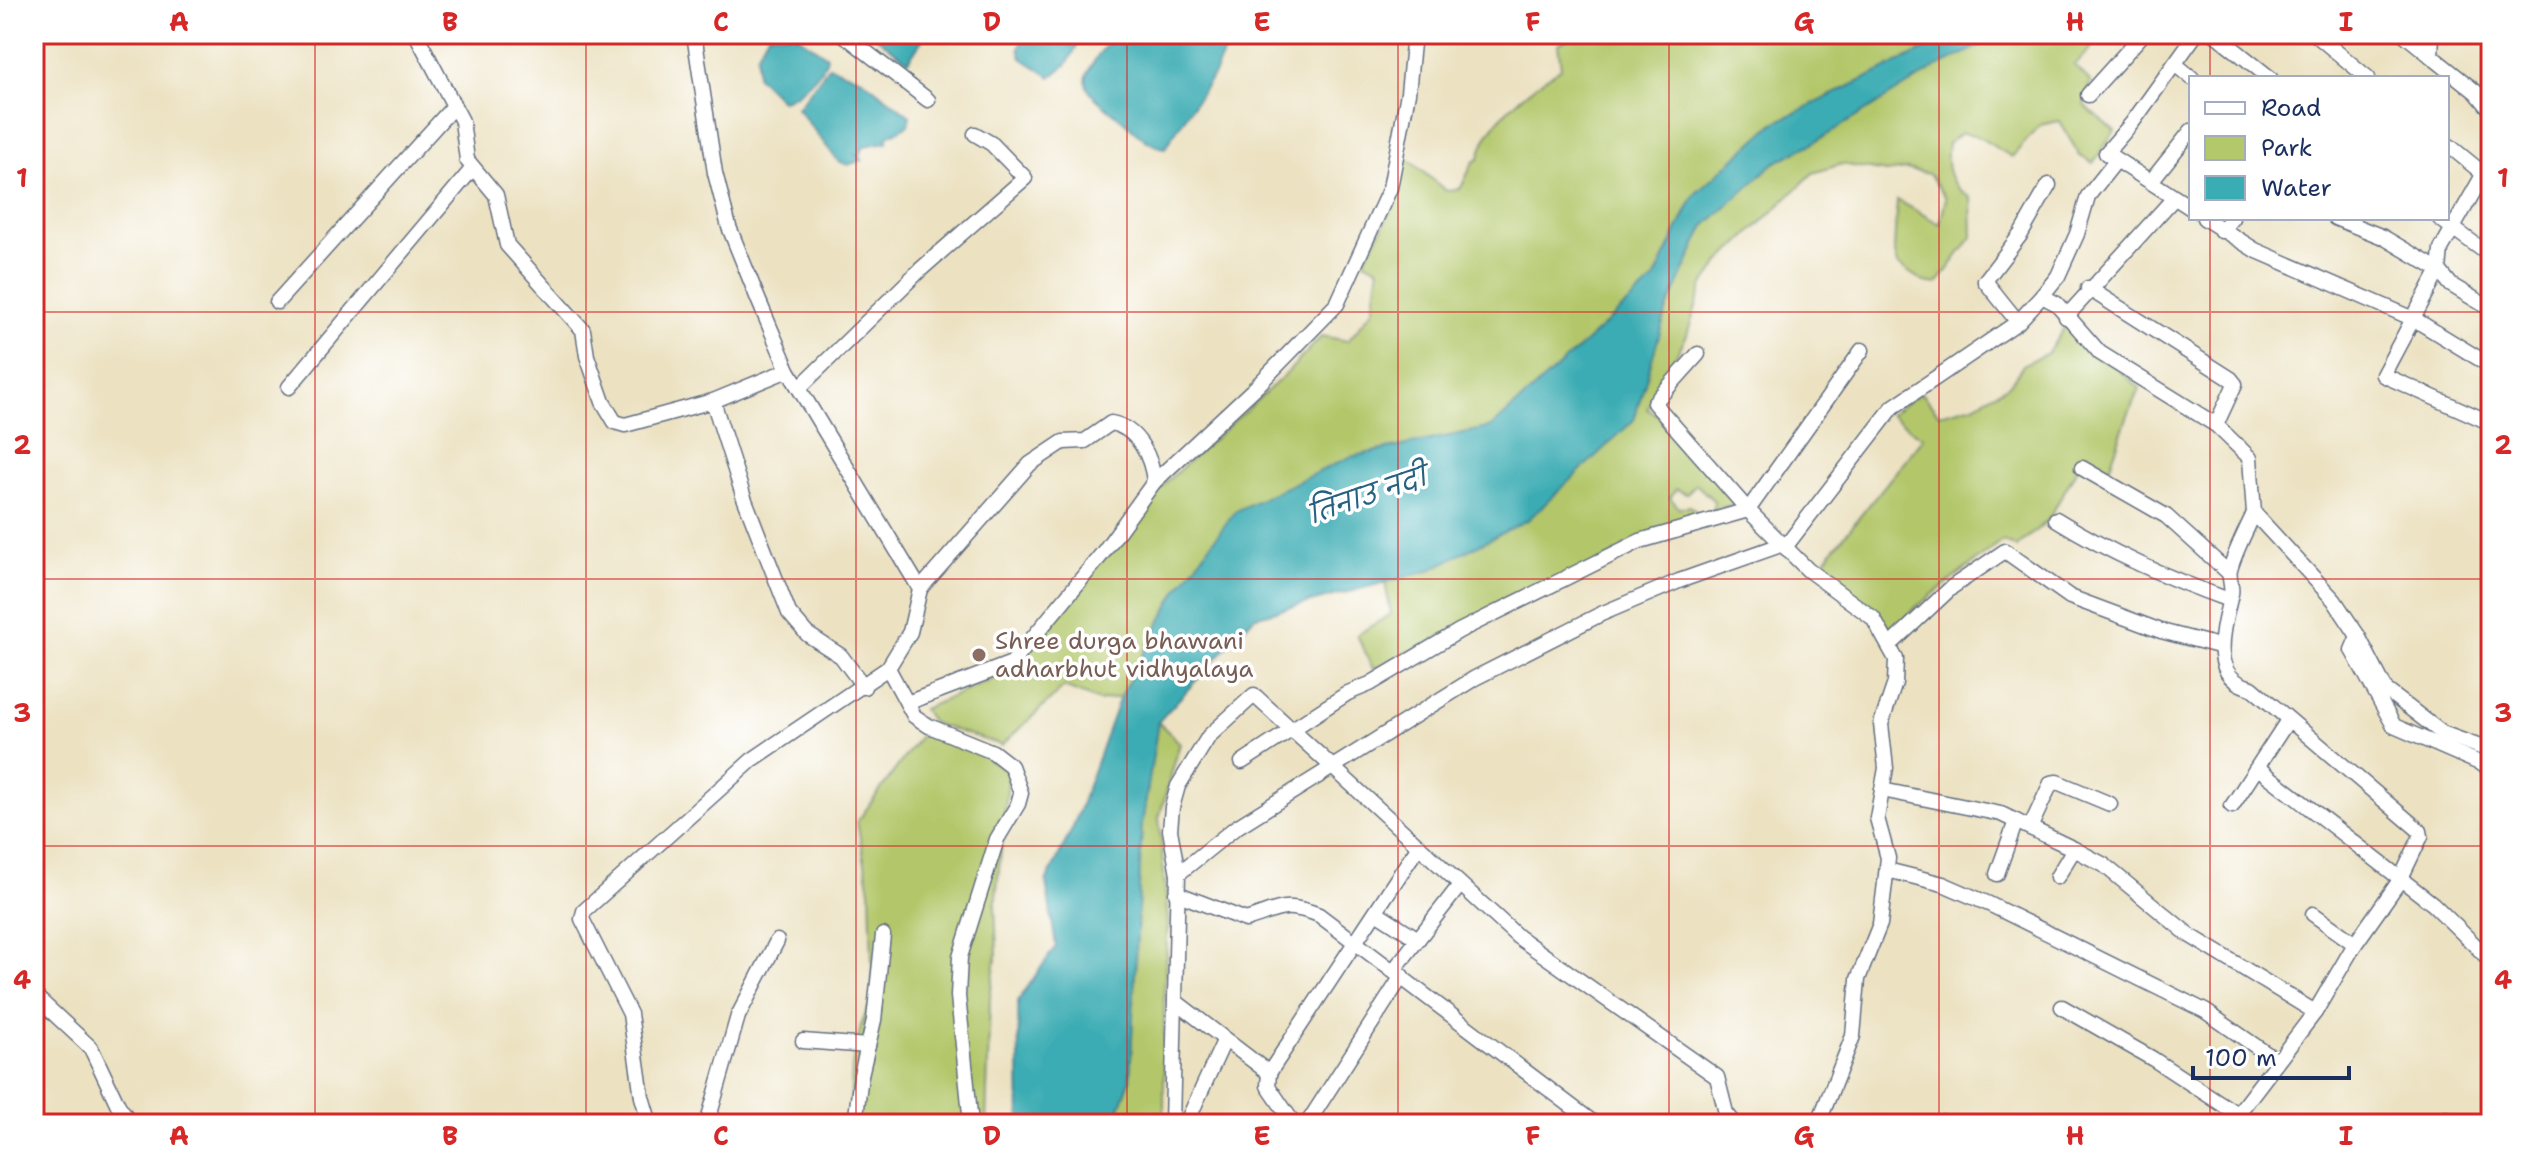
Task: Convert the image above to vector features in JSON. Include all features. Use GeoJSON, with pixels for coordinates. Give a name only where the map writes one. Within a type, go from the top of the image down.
{"type":"FeatureCollection","features":[{"type":"Feature","properties":{"kind":"street"},"geometry":{"type":"LineString","coordinates":[[416,34],[462,121],[465,153],[473,168],[496,195],[510,251],[583,330],[587,356],[603,402],[615,422],[625,425],[713,401],[788,370]]}},
{"type":"Feature","properties":{"kind":"street"},"geometry":{"type":"LineString","coordinates":[[694,34],[715,173],[729,227],[788,370],[920,589]]}},
{"type":"Feature","properties":{"kind":"street"},"geometry":{"type":"LineString","coordinates":[[843,34],[928,100]]}},
{"type":"Feature","properties":{"kind":"street"},"geometry":{"type":"LineString","coordinates":[[907,703],[1012,663],[1102,554],[1154,482],[1257,386],[1337,304],[1390,188],[1408,93],[1414,34]]}},
{"type":"Feature","properties":{"kind":"street"},"geometry":{"type":"LineString","coordinates":[[2088,95],[2143,34]]}},
{"type":"Feature","properties":{"kind":"street"},"geometry":{"type":"LineString","coordinates":[[2189,207],[2106,153],[2176,65],[2196,34]]}},
{"type":"Feature","properties":{"kind":"street"},"geometry":{"type":"LineString","coordinates":[[2215,34],[2268,76]]}},
{"type":"Feature","properties":{"kind":"street"},"geometry":{"type":"LineString","coordinates":[[2315,34],[2366,76]]}},
{"type":"Feature","properties":{"kind":"street"},"geometry":{"type":"LineString","coordinates":[[2404,34],[2476,92],[2491,110]]}},
{"type":"Feature","properties":{"kind":"street"},"geometry":{"type":"LineString","coordinates":[[2431,56],[2432,34]]}},
{"type":"Feature","properties":{"kind":"street"},"geometry":{"type":"LineString","coordinates":[[2176,65],[2190,76]]}},
{"type":"Feature","properties":{"kind":"street"},"geometry":{"type":"LineString","coordinates":[[277,302],[453,107]]}},
{"type":"Feature","properties":{"kind":"street"},"geometry":{"type":"LineString","coordinates":[[799,388],[920,270],[1025,178],[992,144],[975,134]]}},
{"type":"Feature","properties":{"kind":"street"},"geometry":{"type":"LineString","coordinates":[[2152,180],[2189,134]]}},
{"type":"Feature","properties":{"kind":"street"},"geometry":{"type":"LineString","coordinates":[[2449,145],[2488,171],[2441,249],[2439,270],[2383,375],[2491,423]]}},
{"type":"Feature","properties":{"kind":"street"},"geometry":{"type":"LineString","coordinates":[[1178,874],[1235,828],[1475,678],[1601,614],[1679,581],[1789,542],[1893,407],[2018,322],[2042,296],[2058,276],[2077,234],[2088,196],[2116,161]]}},
{"type":"Feature","properties":{"kind":"street"},"geometry":{"type":"LineString","coordinates":[[289,387],[473,168]]}},
{"type":"Feature","properties":{"kind":"street"},"geometry":{"type":"LineString","coordinates":[[2018,322],[1985,281],[2021,234],[2049,185]]}},
{"type":"Feature","properties":{"kind":"street"},"geometry":{"type":"LineString","coordinates":[[2066,317],[2088,288],[2174,198]]}},
{"type":"Feature","properties":{"kind":"street"},"geometry":{"type":"LineString","coordinates":[[2207,220],[2255,250],[2414,319],[2491,366]]}},
{"type":"Feature","properties":{"kind":"street"},"geometry":{"type":"LineString","coordinates":[[2221,231],[2230,220]]}},
{"type":"Feature","properties":{"kind":"street"},"geometry":{"type":"LineString","coordinates":[[2342,220],[2383,237],[2439,270],[2451,285],[2491,309]]}},
{"type":"Feature","properties":{"kind":"street"},"geometry":{"type":"LineString","coordinates":[[2441,220],[2491,256]]}},
{"type":"Feature","properties":{"kind":"street"},"geometry":{"type":"LineString","coordinates":[[2088,288],[2231,379],[2235,384],[2216,425]]}},
{"type":"Feature","properties":{"kind":"street"},"geometry":{"type":"LineString","coordinates":[[2042,296],[2057,304],[2100,353],[2216,425],[2250,458],[2254,513],[2229,573],[2232,590],[2219,646],[2232,677],[2240,686],[2252,688],[2420,831],[2419,844],[2400,880],[2355,944],[2315,1012],[2235,1120],[2062,1007]]}},
{"type":"Feature","properties":{"kind":"street"},"geometry":{"type":"LineString","coordinates":[[1242,762],[1288,730],[1459,631],[1640,541],[1748,510],[1862,350]]}},
{"type":"Feature","properties":{"kind":"street"},"geometry":{"type":"LineString","coordinates":[[1698,354],[1654,403],[1748,510],[1808,570],[1873,618],[1896,659],[1897,672],[1881,724],[1886,768],[1877,818],[1888,858],[1880,924],[1858,979],[1853,1036],[1818,1124]]}},
{"type":"Feature","properties":{"kind":"street"},"geometry":{"type":"LineString","coordinates":[[713,401],[743,495],[789,613],[807,634],[841,656],[864,687]]}},
{"type":"Feature","properties":{"kind":"street"},"geometry":{"type":"LineString","coordinates":[[650,1124],[630,1014],[582,919],[584,911],[752,760],[888,668],[910,632],[920,589],[1030,464],[1063,442],[1085,441],[1111,423],[1120,425],[1142,445],[1153,464],[1154,482]]}},
{"type":"Feature","properties":{"kind":"street"},"geometry":{"type":"LineString","coordinates":[[2082,468],[2166,516],[2229,573]]}},
{"type":"Feature","properties":{"kind":"street"},"geometry":{"type":"LineString","coordinates":[[2254,513],[2326,591],[2358,636],[2386,690],[2442,733],[2491,751]]}},
{"type":"Feature","properties":{"kind":"street"},"geometry":{"type":"LineString","coordinates":[[2056,519],[2101,547],[2153,572],[2229,600]]}},
{"type":"Feature","properties":{"kind":"street"},"geometry":{"type":"LineString","coordinates":[[1889,646],[1952,587],[2005,551],[2070,597],[2161,631],[2219,646]]}},
{"type":"Feature","properties":{"kind":"street"},"geometry":{"type":"LineString","coordinates":[[2358,636],[2352,650],[2394,726],[2491,768]]}},
{"type":"Feature","properties":{"kind":"street"},"geometry":{"type":"LineString","coordinates":[[888,668],[914,716],[929,726],[993,752],[1011,766],[1021,793],[1018,804],[997,839],[960,957],[958,996],[971,1124]]}},
{"type":"Feature","properties":{"kind":"street"},"geometry":{"type":"LineString","coordinates":[[1172,1124],[1178,874],[1170,830],[1172,807],[1178,786],[1209,736],[1254,695],[1288,730],[1333,765],[1518,937],[1717,1077],[1726,1113],[1735,1124]]}},
{"type":"Feature","properties":{"kind":"street"},"geometry":{"type":"LineString","coordinates":[[2232,806],[2288,720]]}},
{"type":"Feature","properties":{"kind":"street"},"geometry":{"type":"LineString","coordinates":[[2258,768],[2433,904],[2491,961]]}},
{"type":"Feature","properties":{"kind":"street"},"geometry":{"type":"LineString","coordinates":[[2030,828],[2051,783],[2057,782],[2110,804]]}},
{"type":"Feature","properties":{"kind":"street"},"geometry":{"type":"LineString","coordinates":[[1882,790],[2001,814],[2074,849],[2104,865],[2189,935],[2315,1012]]}},
{"type":"Feature","properties":{"kind":"street"},"geometry":{"type":"LineString","coordinates":[[1997,874],[2016,821]]}},
{"type":"Feature","properties":{"kind":"street"},"geometry":{"type":"LineString","coordinates":[[1294,1124],[1268,1086],[1269,1073],[1418,847]]}},
{"type":"Feature","properties":{"kind":"street"},"geometry":{"type":"LineString","coordinates":[[2057,877],[2074,849]]}},
{"type":"Feature","properties":{"kind":"street"},"geometry":{"type":"LineString","coordinates":[[1887,870],[1943,884],[2003,911],[2205,1011],[2277,1061]]}},
{"type":"Feature","properties":{"kind":"street"},"geometry":{"type":"LineString","coordinates":[[1307,1124],[1418,939],[1460,885]]}},
{"type":"Feature","properties":{"kind":"street"},"geometry":{"type":"LineString","coordinates":[[1176,893],[1246,920],[1278,907],[1294,905],[1319,915],[1595,1124]]}},
{"type":"Feature","properties":{"kind":"street"},"geometry":{"type":"LineString","coordinates":[[1376,912],[1418,939]]}},
{"type":"Feature","properties":{"kind":"street"},"geometry":{"type":"LineString","coordinates":[[2313,914],[2355,944]]}},
{"type":"Feature","properties":{"kind":"street"},"geometry":{"type":"LineString","coordinates":[[855,1124],[883,935]]}},
{"type":"Feature","properties":{"kind":"street"},"geometry":{"type":"LineString","coordinates":[[707,1124],[738,1016],[777,941]]}},
{"type":"Feature","properties":{"kind":"street"},"geometry":{"type":"LineString","coordinates":[[34,995],[91,1048],[118,1105],[131,1124]]}},
{"type":"Feature","properties":{"kind":"street"},"geometry":{"type":"LineString","coordinates":[[1175,1001],[1269,1073]]}},
{"type":"Feature","properties":{"kind":"street"},"geometry":{"type":"LineString","coordinates":[[803,1041],[868,1046]]}},
{"type":"Feature","properties":{"kind":"street"},"geometry":{"type":"LineString","coordinates":[[1186,1124],[1224,1041]]}},
{"type":"Feature","properties":{"kind":"street"},"geometry":{"type":"LineString","coordinates":[[2444,1118],[2473,1124]]}},
{"type":"Feature","properties":{"kind":"green space"},"geometry":{"type":"Polygon","coordinates":[[[1577,34],[1957,34],[1774,123],[1694,195],[1654,280],[1492,427],[1350,457],[1177,591],[1120,697],[1099,701],[1064,687],[1002,745],[932,723],[923,709],[1010,672],[1167,481],[1285,375],[1322,336],[1348,341],[1373,310],[1379,268],[1364,261],[1389,215],[1404,156],[1446,191],[1461,188],[1499,119],[1524,95],[1561,68],[1558,44],[1577,34]]]}},
{"type":"Feature","properties":{"kind":"green space"},"geometry":{"type":"Polygon","coordinates":[[[2004,34],[2105,34],[2074,65],[2090,81],[2084,105],[2115,131],[2093,163],[2080,156],[2059,121],[2040,125],[2012,157],[1975,135],[1961,133],[1948,143],[1950,175],[1971,198],[1972,237],[1937,284],[1924,282],[1898,265],[1894,249],[1897,200],[1940,224],[1946,198],[1929,174],[1906,169],[1886,172],[1842,164],[1813,173],[1721,261],[1702,287],[1687,335],[1647,409],[1658,415],[1737,504],[1713,510],[1714,501],[1696,484],[1686,494],[1676,489],[1670,498],[1679,508],[1690,506],[1699,514],[1373,669],[1357,635],[1391,614],[1385,582],[1428,571],[1667,309],[1704,227],[1774,163],[1817,141],[1937,67],[2004,34]]]}},
{"type":"Feature","properties":{"kind":"green space"},"geometry":{"type":"Polygon","coordinates":[[[2065,326],[2140,388],[2106,475],[2082,460],[2048,520],[2016,547],[2002,541],[1915,608],[1895,632],[1820,566],[1923,438],[1890,414],[1921,393],[1939,414],[1974,405],[2009,385],[2024,364],[2048,353],[2065,326]]]}},
{"type":"Feature","properties":{"kind":"green space"},"geometry":{"type":"Polygon","coordinates":[[[1158,722],[1180,743],[1159,818],[1168,921],[1164,993],[1164,1124],[1114,1124],[1130,1080],[1142,825],[1158,722]]]}},
{"type":"Feature","properties":{"kind":"green space"},"geometry":{"type":"Polygon","coordinates":[[[923,732],[970,747],[1009,772],[995,907],[997,953],[990,997],[986,1124],[850,1124],[852,1066],[861,1025],[873,997],[870,890],[857,822],[923,732]]]}},
{"type":"Feature","properties":{"kind":"water"},"geometry":{"type":"Polygon","coordinates":[[[768,34],[795,34],[827,56],[810,82],[781,100],[757,76],[757,54],[768,34]]]}},
{"type":"Feature","properties":{"kind":"water"},"geometry":{"type":"Polygon","coordinates":[[[872,34],[926,34],[908,61],[872,34]]]}},
{"type":"Feature","properties":{"kind":"water"},"geometry":{"type":"Polygon","coordinates":[[[1025,34],[1084,34],[1067,64],[1051,77],[1022,58],[1019,49],[1025,34]]]}},
{"type":"Feature","properties":{"kind":"water"},"geometry":{"type":"Polygon","coordinates":[[[1114,34],[1233,34],[1214,74],[1165,148],[1140,136],[1099,101],[1086,85],[1091,66],[1114,34]]]}},
{"type":"Feature","properties":{"kind":"water","name":"तिनाउ नदी"},"geometry":{"type":"Polygon","coordinates":[[[1957,34],[2004,34],[1937,67],[1817,141],[1774,163],[1704,227],[1667,309],[1634,420],[1529,519],[1428,571],[1254,617],[1158,722],[1142,825],[1130,1080],[1114,1124],[1020,1124],[1018,1001],[1056,946],[1046,882],[1073,827],[1120,697],[1177,591],[1235,511],[1350,457],[1492,427],[1654,280],[1694,195],[1774,123],[1957,34]]]}},
{"type":"Feature","properties":{"kind":"water"},"geometry":{"type":"Polygon","coordinates":[[[829,66],[862,79],[910,116],[908,125],[887,137],[887,142],[864,146],[860,155],[856,154],[862,160],[848,165],[838,161],[797,108],[829,66]]]}},
{"type":"Feature","properties":{"kind":"place","name":"Shree durga bhawani adharbhut vidhyalaya"},"geometry":{"type":"Point","coordinates":[979,655]}}]}
